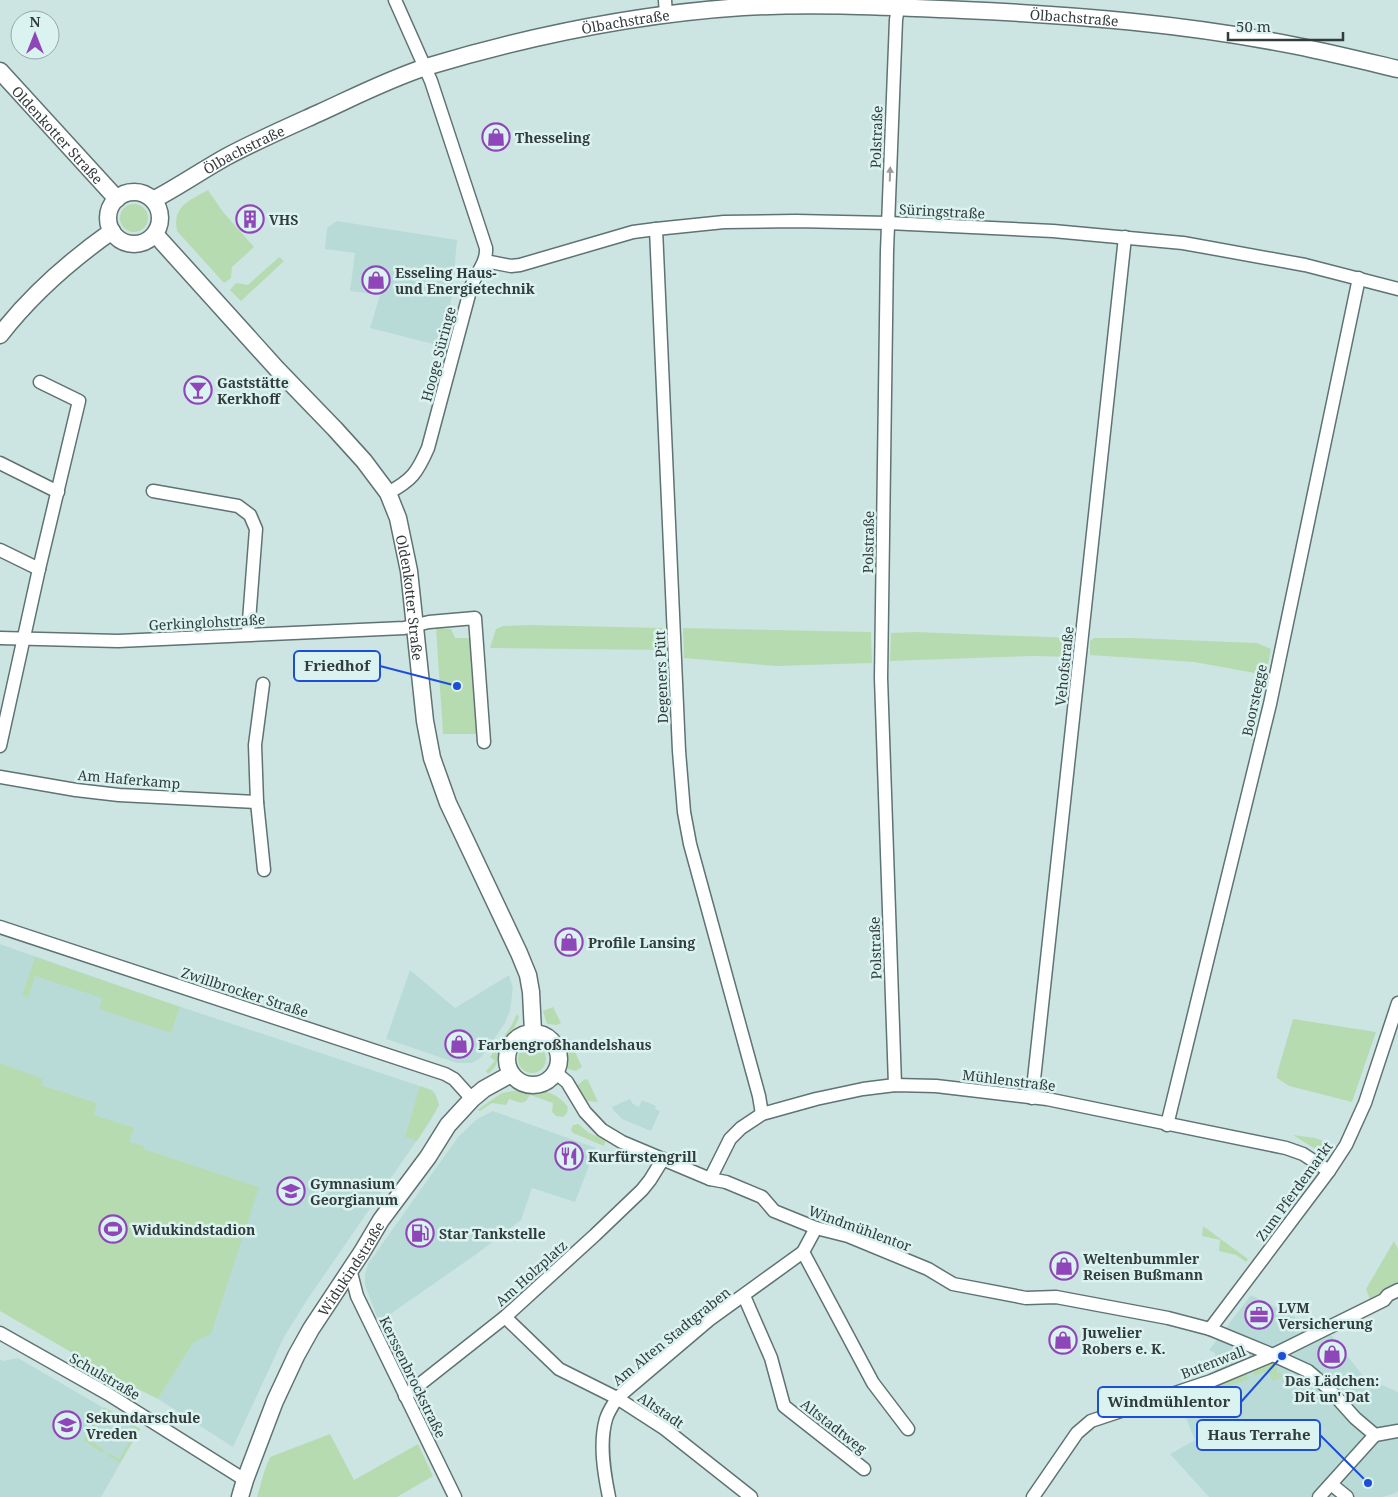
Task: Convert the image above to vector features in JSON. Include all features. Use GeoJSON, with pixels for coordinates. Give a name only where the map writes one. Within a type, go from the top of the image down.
{"type":"FeatureCollection","features":[{"type":"Feature","properties":{"kind":"street"},"geometry":{"type":"LineString","coordinates":[[395,0],[431,80],[486,248],[485,261]]}},
{"type":"Feature","properties":{"kind":"street","name":"Ölbachstraße"},"geometry":{"type":"LineString","coordinates":[[153,200],[226,157],[263,139],[358,95],[425,68],[665,7],[726,8],[899,4],[1044,14],[1204,31],[1296,46],[1398,69]]}},
{"type":"Feature","properties":{"kind":"street","name":"Polstraße"},"geometry":{"type":"LineString","coordinates":[[895,1085],[881,678],[888,223],[895,27],[899,4]]}},
{"type":"Feature","properties":{"kind":"street","name":"Oldenkotter Straße"},"geometry":{"type":"LineString","coordinates":[[0,71],[117,198]]}},
{"type":"Feature","properties":{"kind":"street"},"geometry":{"type":"LineString","coordinates":[[131,192],[146,195],[153,200],[160,212],[160,220],[155,234],[149,239],[141,243],[125,242],[112,231],[109,223],[109,214],[117,198],[131,192]]}},
{"type":"Feature","properties":{"kind":"street","name":"Süringstraße"},"geometry":{"type":"LineString","coordinates":[[485,261],[511,266],[520,265],[633,232],[656,228],[724,222],[888,223],[1054,231],[1183,243],[1304,265],[1398,289]]}},
{"type":"Feature","properties":{"kind":"street","name":"Degeners Pütt"},"geometry":{"type":"LineString","coordinates":[[656,228],[679,751],[684,812],[690,844],[757,1088],[762,1114]]}},
{"type":"Feature","properties":{"kind":"street"},"geometry":{"type":"LineString","coordinates":[[0,335],[46,286],[84,251],[112,231]]}},
{"type":"Feature","properties":{"kind":"street","name":"Oldenkotter Straße"},"geometry":{"type":"LineString","coordinates":[[155,234],[277,369],[336,429],[364,461],[388,493],[404,538],[425,721],[432,758],[448,803],[528,975],[531,992],[533,1032]]}},
{"type":"Feature","properties":{"kind":"street","name":"Vehofstraße"},"geometry":{"type":"LineString","coordinates":[[1032,1098],[1125,237]]}},
{"type":"Feature","properties":{"kind":"street","name":"Hooge Süringe"},"geometry":{"type":"LineString","coordinates":[[388,493],[405,484],[418,470],[428,448],[471,287],[475,276],[485,261]]}},
{"type":"Feature","properties":{"kind":"street","name":"Boorstegge"},"geometry":{"type":"LineString","coordinates":[[1167,1125],[1270,704],[1358,278]]}},
{"type":"Feature","properties":{"kind":"street"},"geometry":{"type":"LineString","coordinates":[[0,746],[78,402],[40,382]]}},
{"type":"Feature","properties":{"kind":"street"},"geometry":{"type":"LineString","coordinates":[[0,463],[58,492]]}},
{"type":"Feature","properties":{"kind":"street"},"geometry":{"type":"LineString","coordinates":[[153,491],[238,506],[250,515],[256,530],[248,634]]}},
{"type":"Feature","properties":{"kind":"street"},"geometry":{"type":"LineString","coordinates":[[0,550],[39,569]]}},
{"type":"Feature","properties":{"kind":"street","name":"Gerkinglohstraße"},"geometry":{"type":"LineString","coordinates":[[0,638],[118,641],[404,628],[475,618],[484,742]]}},
{"type":"Feature","properties":{"kind":"street"},"geometry":{"type":"LineString","coordinates":[[263,684],[255,745],[257,802],[264,870]]}},
{"type":"Feature","properties":{"kind":"street","name":"Am Haferkamp"},"geometry":{"type":"LineString","coordinates":[[0,777],[119,795],[257,802]]}},
{"type":"Feature","properties":{"kind":"street","name":"Zwillbrocker Straße"},"geometry":{"type":"LineString","coordinates":[[0,927],[445,1074],[454,1079],[472,1099]]}},
{"type":"Feature","properties":{"kind":"street","name":"Zum Pferdemarkt"},"geometry":{"type":"LineString","coordinates":[[1210,1329],[1329,1171],[1346,1145],[1365,1103],[1398,1003]]}},
{"type":"Feature","properties":{"kind":"street"},"geometry":{"type":"LineString","coordinates":[[533,1032],[541,1034],[554,1043],[560,1058],[556,1073],[545,1083],[530,1085],[516,1079],[511,1074],[507,1065],[510,1046],[524,1034],[533,1032]]}},
{"type":"Feature","properties":{"kind":"street","name":"Windmühlentor"},"geometry":{"type":"LineString","coordinates":[[556,1073],[567,1082],[584,1112],[602,1130],[622,1142],[662,1159],[710,1179],[726,1182],[762,1197],[774,1211],[816,1228],[848,1236],[928,1269],[954,1284],[1026,1298],[1056,1297],[1168,1318],[1210,1329],[1308,1371],[1355,1418],[1375,1435]]}},
{"type":"Feature","properties":{"kind":"street","name":"Widukindstraße"},"geometry":{"type":"LineString","coordinates":[[240,1497],[275,1401],[311,1329],[381,1220],[428,1157],[448,1125],[484,1089],[511,1074]]}},
{"type":"Feature","properties":{"kind":"street","name":"Mühlenstraße"},"geometry":{"type":"LineString","coordinates":[[710,1179],[730,1139],[741,1128],[762,1114],[816,1098],[895,1085],[944,1087],[1047,1099],[1286,1148],[1303,1154],[1329,1171]]}},
{"type":"Feature","properties":{"kind":"street","name":"Am Holzplatz"},"geometry":{"type":"LineString","coordinates":[[405,1396],[505,1317],[595,1235],[642,1190],[662,1159]]}},
{"type":"Feature","properties":{"kind":"street","name":"Am Alten Stadtgraben"},"geometry":{"type":"LineString","coordinates":[[609,1497],[604,1470],[604,1427],[617,1398],[709,1320],[803,1252],[816,1228]]}},
{"type":"Feature","properties":{"kind":"street"},"geometry":{"type":"LineString","coordinates":[[803,1252],[873,1383],[908,1429]]}},
{"type":"Feature","properties":{"kind":"street","name":"Kerssenbrockstraße"},"geometry":{"type":"LineString","coordinates":[[350,1269],[357,1296],[455,1497]]}},
{"type":"Feature","properties":{"kind":"street","name":"Butenwall"},"geometry":{"type":"LineString","coordinates":[[1033,1497],[1070,1441],[1091,1421],[1211,1380],[1273,1355],[1384,1300],[1388,1295],[1398,1290]]}},
{"type":"Feature","properties":{"kind":"street","name":"Altstadtweg"},"geometry":{"type":"LineString","coordinates":[[744,1296],[771,1358],[784,1406],[864,1468]]}},
{"type":"Feature","properties":{"kind":"street","name":"Altstadt"},"geometry":{"type":"LineString","coordinates":[[505,1317],[559,1370],[617,1398],[665,1429],[751,1497]]}},
{"type":"Feature","properties":{"kind":"street","name":"Schulstraße"},"geometry":{"type":"LineString","coordinates":[[0,1333],[108,1394],[245,1480]]}},
{"type":"Feature","properties":{"kind":"street"},"geometry":{"type":"LineString","coordinates":[[1319,1497],[1375,1435],[1398,1431]]}},
{"type":"Feature","properties":{"kind":"street"},"geometry":{"type":"LineString","coordinates":[[1331,1484],[1347,1497]]}},
{"type":"Feature","properties":{"kind":"shaded area"},"geometry":{"type":"Polygon","coordinates":[[[337,221],[457,240],[452,296],[441,346],[370,328],[380,295],[350,291],[355,253],[325,249],[327,228],[337,221]]]}},
{"type":"Feature","properties":{"kind":"shaded area","name":"Gymnasium Georgianum"},"geometry":{"type":"Polygon","coordinates":[[[0,944],[166,1002],[432,1090],[435,1093],[439,1105],[431,1120],[307,1300],[284,1337],[233,1447],[158,1399],[194,1342],[0,1070],[0,944]]]}},
{"type":"Feature","properties":{"kind":"shaded area"},"geometry":{"type":"Polygon","coordinates":[[[410,970],[455,1008],[509,975],[513,988],[510,1011],[505,1023],[478,1060],[472,1063],[457,1063],[386,1039],[410,970]]]}},
{"type":"Feature","properties":{"kind":"shaded area"},"geometry":{"type":"Polygon","coordinates":[[[630,1099],[633,1104],[639,1107],[642,1100],[656,1106],[655,1109],[660,1111],[651,1131],[622,1119],[614,1111],[612,1107],[630,1099]]]}},
{"type":"Feature","properties":{"kind":"shaded area"},"geometry":{"type":"Polygon","coordinates":[[[493,1111],[596,1148],[575,1202],[532,1188],[521,1220],[478,1253],[379,1322],[365,1285],[368,1264],[458,1137],[477,1119],[493,1111]]]}},
{"type":"Feature","properties":{"kind":"shaded area"},"geometry":{"type":"Polygon","coordinates":[[[1251,1295],[1331,1335],[1364,1377],[1398,1392],[1398,1491],[1396,1493],[1383,1497],[1209,1497],[1170,1454],[1195,1440],[1178,1399],[1215,1385],[1215,1353],[1209,1350],[1251,1295]]]}},
{"type":"Feature","properties":{"kind":"shaded area","name":"Sekundarschule Vreden"},"geometry":{"type":"Polygon","coordinates":[[[18,1358],[140,1429],[101,1497],[0,1497],[0,1359],[3,1361],[18,1358]]]}},
{"type":"Feature","properties":{"kind":"green space"},"geometry":{"type":"Polygon","coordinates":[[[208,190],[223,212],[254,247],[232,267],[231,278],[224,283],[177,231],[177,216],[180,210],[189,201],[208,190]]]}},
{"type":"Feature","properties":{"kind":"green space"},"geometry":{"type":"Polygon","coordinates":[[[134,204],[144,208],[148,218],[144,228],[134,232],[124,228],[120,218],[124,208],[134,204]]]}},
{"type":"Feature","properties":{"kind":"green space"},"geometry":{"type":"Polygon","coordinates":[[[279,257],[284,261],[241,301],[230,290],[236,283],[248,285],[279,257]]]}},
{"type":"Feature","properties":{"kind":"green space"},"geometry":{"type":"Polygon","coordinates":[[[503,626],[665,628],[665,650],[490,648],[496,629],[503,626]]]}},
{"type":"Feature","properties":{"kind":"green space"},"geometry":{"type":"Polygon","coordinates":[[[436,628],[451,629],[455,638],[470,638],[479,734],[443,734],[436,628]]]}},
{"type":"Feature","properties":{"kind":"green space"},"geometry":{"type":"Polygon","coordinates":[[[683,628],[871,632],[872,663],[776,666],[684,658],[683,628]]]}},
{"type":"Feature","properties":{"kind":"green space"},"geometry":{"type":"Polygon","coordinates":[[[916,632],[1073,638],[1071,657],[1033,656],[890,661],[891,633],[916,632]]]}},
{"type":"Feature","properties":{"kind":"green space"},"geometry":{"type":"Polygon","coordinates":[[[1094,638],[1257,643],[1271,649],[1266,675],[1194,662],[1090,655],[1090,641],[1094,638]]]}},
{"type":"Feature","properties":{"kind":"green space"},"geometry":{"type":"Polygon","coordinates":[[[35,957],[180,1007],[171,1033],[99,1009],[102,998],[35,976],[28,997],[22,996],[35,957]]]}},
{"type":"Feature","properties":{"kind":"green space"},"geometry":{"type":"Polygon","coordinates":[[[553,1007],[561,1023],[557,1025],[547,1024],[543,1011],[553,1007]]]}},
{"type":"Feature","properties":{"kind":"green space"},"geometry":{"type":"Polygon","coordinates":[[[517,1014],[519,1017],[516,1024],[503,1047],[495,1067],[488,1074],[486,1071],[495,1061],[490,1057],[517,1014]]]}},
{"type":"Feature","properties":{"kind":"green space"},"geometry":{"type":"Polygon","coordinates":[[[1293,1019],[1376,1032],[1352,1102],[1289,1086],[1277,1078],[1293,1019]]]}},
{"type":"Feature","properties":{"kind":"green space"},"geometry":{"type":"Polygon","coordinates":[[[569,1039],[582,1067],[576,1071],[568,1069],[562,1044],[565,1040],[569,1039]]]}},
{"type":"Feature","properties":{"kind":"green space"},"geometry":{"type":"Polygon","coordinates":[[[532,1045],[542,1049],[546,1059],[542,1069],[532,1073],[522,1069],[518,1059],[522,1049],[532,1045]]]}},
{"type":"Feature","properties":{"kind":"green space","name":"Widukindstadion"},"geometry":{"type":"Polygon","coordinates":[[[0,1063],[43,1079],[41,1085],[97,1103],[94,1115],[134,1128],[129,1142],[144,1146],[143,1149],[259,1187],[211,1334],[194,1342],[158,1399],[114,1377],[108,1386],[104,1383],[109,1374],[0,1311],[0,1063]]]}},
{"type":"Feature","properties":{"kind":"green space"},"geometry":{"type":"Polygon","coordinates":[[[585,1079],[588,1080],[598,1102],[587,1101],[577,1086],[585,1079]]]}},
{"type":"Feature","properties":{"kind":"green space"},"geometry":{"type":"Polygon","coordinates":[[[420,1086],[433,1092],[439,1105],[417,1141],[405,1137],[420,1086]]]}},
{"type":"Feature","properties":{"kind":"green space"},"geometry":{"type":"Polygon","coordinates":[[[518,1090],[540,1091],[557,1096],[568,1107],[567,1113],[563,1117],[556,1116],[552,1112],[553,1103],[530,1095],[526,1101],[521,1103],[509,1099],[506,1105],[492,1103],[480,1111],[477,1110],[502,1093],[518,1090]]]}},
{"type":"Feature","properties":{"kind":"green space"},"geometry":{"type":"Polygon","coordinates":[[[578,1124],[589,1133],[606,1140],[604,1146],[573,1133],[571,1130],[573,1125],[578,1124]]]}},
{"type":"Feature","properties":{"kind":"green space"},"geometry":{"type":"Polygon","coordinates":[[[1293,1135],[1315,1138],[1334,1145],[1332,1149],[1317,1150],[1293,1135]]]}},
{"type":"Feature","properties":{"kind":"green space"},"geometry":{"type":"Polygon","coordinates":[[[1203,1226],[1248,1259],[1246,1262],[1236,1255],[1219,1251],[1220,1240],[1202,1236],[1203,1226]]]}},
{"type":"Feature","properties":{"kind":"green space"},"geometry":{"type":"Polygon","coordinates":[[[1394,1241],[1398,1249],[1398,1285],[1375,1297],[1371,1302],[1366,1289],[1394,1241]]]}},
{"type":"Feature","properties":{"kind":"green space"},"geometry":{"type":"Polygon","coordinates":[[[1268,1360],[1279,1364],[1276,1372],[1287,1376],[1273,1381],[1268,1371],[1254,1376],[1252,1369],[1268,1360]]]}},
{"type":"Feature","properties":{"kind":"green space"},"geometry":{"type":"Polygon","coordinates":[[[1246,1371],[1249,1379],[1180,1404],[1178,1399],[1246,1371]]]}},
{"type":"Feature","properties":{"kind":"green space"},"geometry":{"type":"Polygon","coordinates":[[[104,1407],[116,1414],[115,1417],[105,1412],[89,1440],[105,1450],[103,1453],[83,1440],[104,1407]]]}},
{"type":"Feature","properties":{"kind":"green space"},"geometry":{"type":"Polygon","coordinates":[[[127,1421],[140,1429],[120,1463],[107,1455],[109,1453],[119,1459],[136,1430],[125,1423],[127,1421]]]}},
{"type":"Feature","properties":{"kind":"green space"},"geometry":{"type":"Polygon","coordinates":[[[330,1434],[354,1480],[418,1444],[433,1476],[397,1497],[257,1497],[270,1457],[330,1434]]]}},
{"type":"Feature","properties":{"kind":"place","name":"Thesseling"},"geometry":{"type":"Point","coordinates":[496,137]}},
{"type":"Feature","properties":{"kind":"place","name":"VHS"},"geometry":{"type":"Point","coordinates":[250,219]}},
{"type":"Feature","properties":{"kind":"place","name":"Esseling Haus- und Energietechnik"},"geometry":{"type":"Point","coordinates":[376,280]}},
{"type":"Feature","properties":{"kind":"place","name":"Gaststätte Kerkhoff"},"geometry":{"type":"Point","coordinates":[198,390]}},
{"type":"Feature","properties":{"kind":"place","name":"Friedhof"},"geometry":{"type":"Point","coordinates":[457,686]}},
{"type":"Feature","properties":{"kind":"place","name":"Profile Lansing"},"geometry":{"type":"Point","coordinates":[569,942]}},
{"type":"Feature","properties":{"kind":"place","name":"Farbengroßhandelshaus"},"geometry":{"type":"Point","coordinates":[459,1044]}},
{"type":"Feature","properties":{"kind":"place","name":"Kurfürstengrill"},"geometry":{"type":"Point","coordinates":[569,1156]}},
{"type":"Feature","properties":{"kind":"place","name":"Gymnasium Georgianum"},"geometry":{"type":"Point","coordinates":[291,1191]}},
{"type":"Feature","properties":{"kind":"place","name":"Widukindstadion"},"geometry":{"type":"Point","coordinates":[113,1229]}},
{"type":"Feature","properties":{"kind":"place","name":"Star Tankstelle"},"geometry":{"type":"Point","coordinates":[420,1233]}},
{"type":"Feature","properties":{"kind":"place","name":"Weltenbummler Reisen Bußmann"},"geometry":{"type":"Point","coordinates":[1064,1266]}},
{"type":"Feature","properties":{"kind":"place","name":"LVM Versicherung"},"geometry":{"type":"Point","coordinates":[1259,1315]}},
{"type":"Feature","properties":{"kind":"place","name":"Juwelier Robers e. K."},"geometry":{"type":"Point","coordinates":[1063,1340]}},
{"type":"Feature","properties":{"kind":"place","name":"Das Lädchen: Dit un' Dat"},"geometry":{"type":"Point","coordinates":[1332,1354]}},
{"type":"Feature","properties":{"kind":"place","name":"Windmühlentor"},"geometry":{"type":"Point","coordinates":[1282,1356]}},
{"type":"Feature","properties":{"kind":"place","name":"Sekundarschule Vreden"},"geometry":{"type":"Point","coordinates":[67,1425]}},
{"type":"Feature","properties":{"kind":"place","name":"Haus Terrahe"},"geometry":{"type":"Point","coordinates":[1368,1483]}}]}
